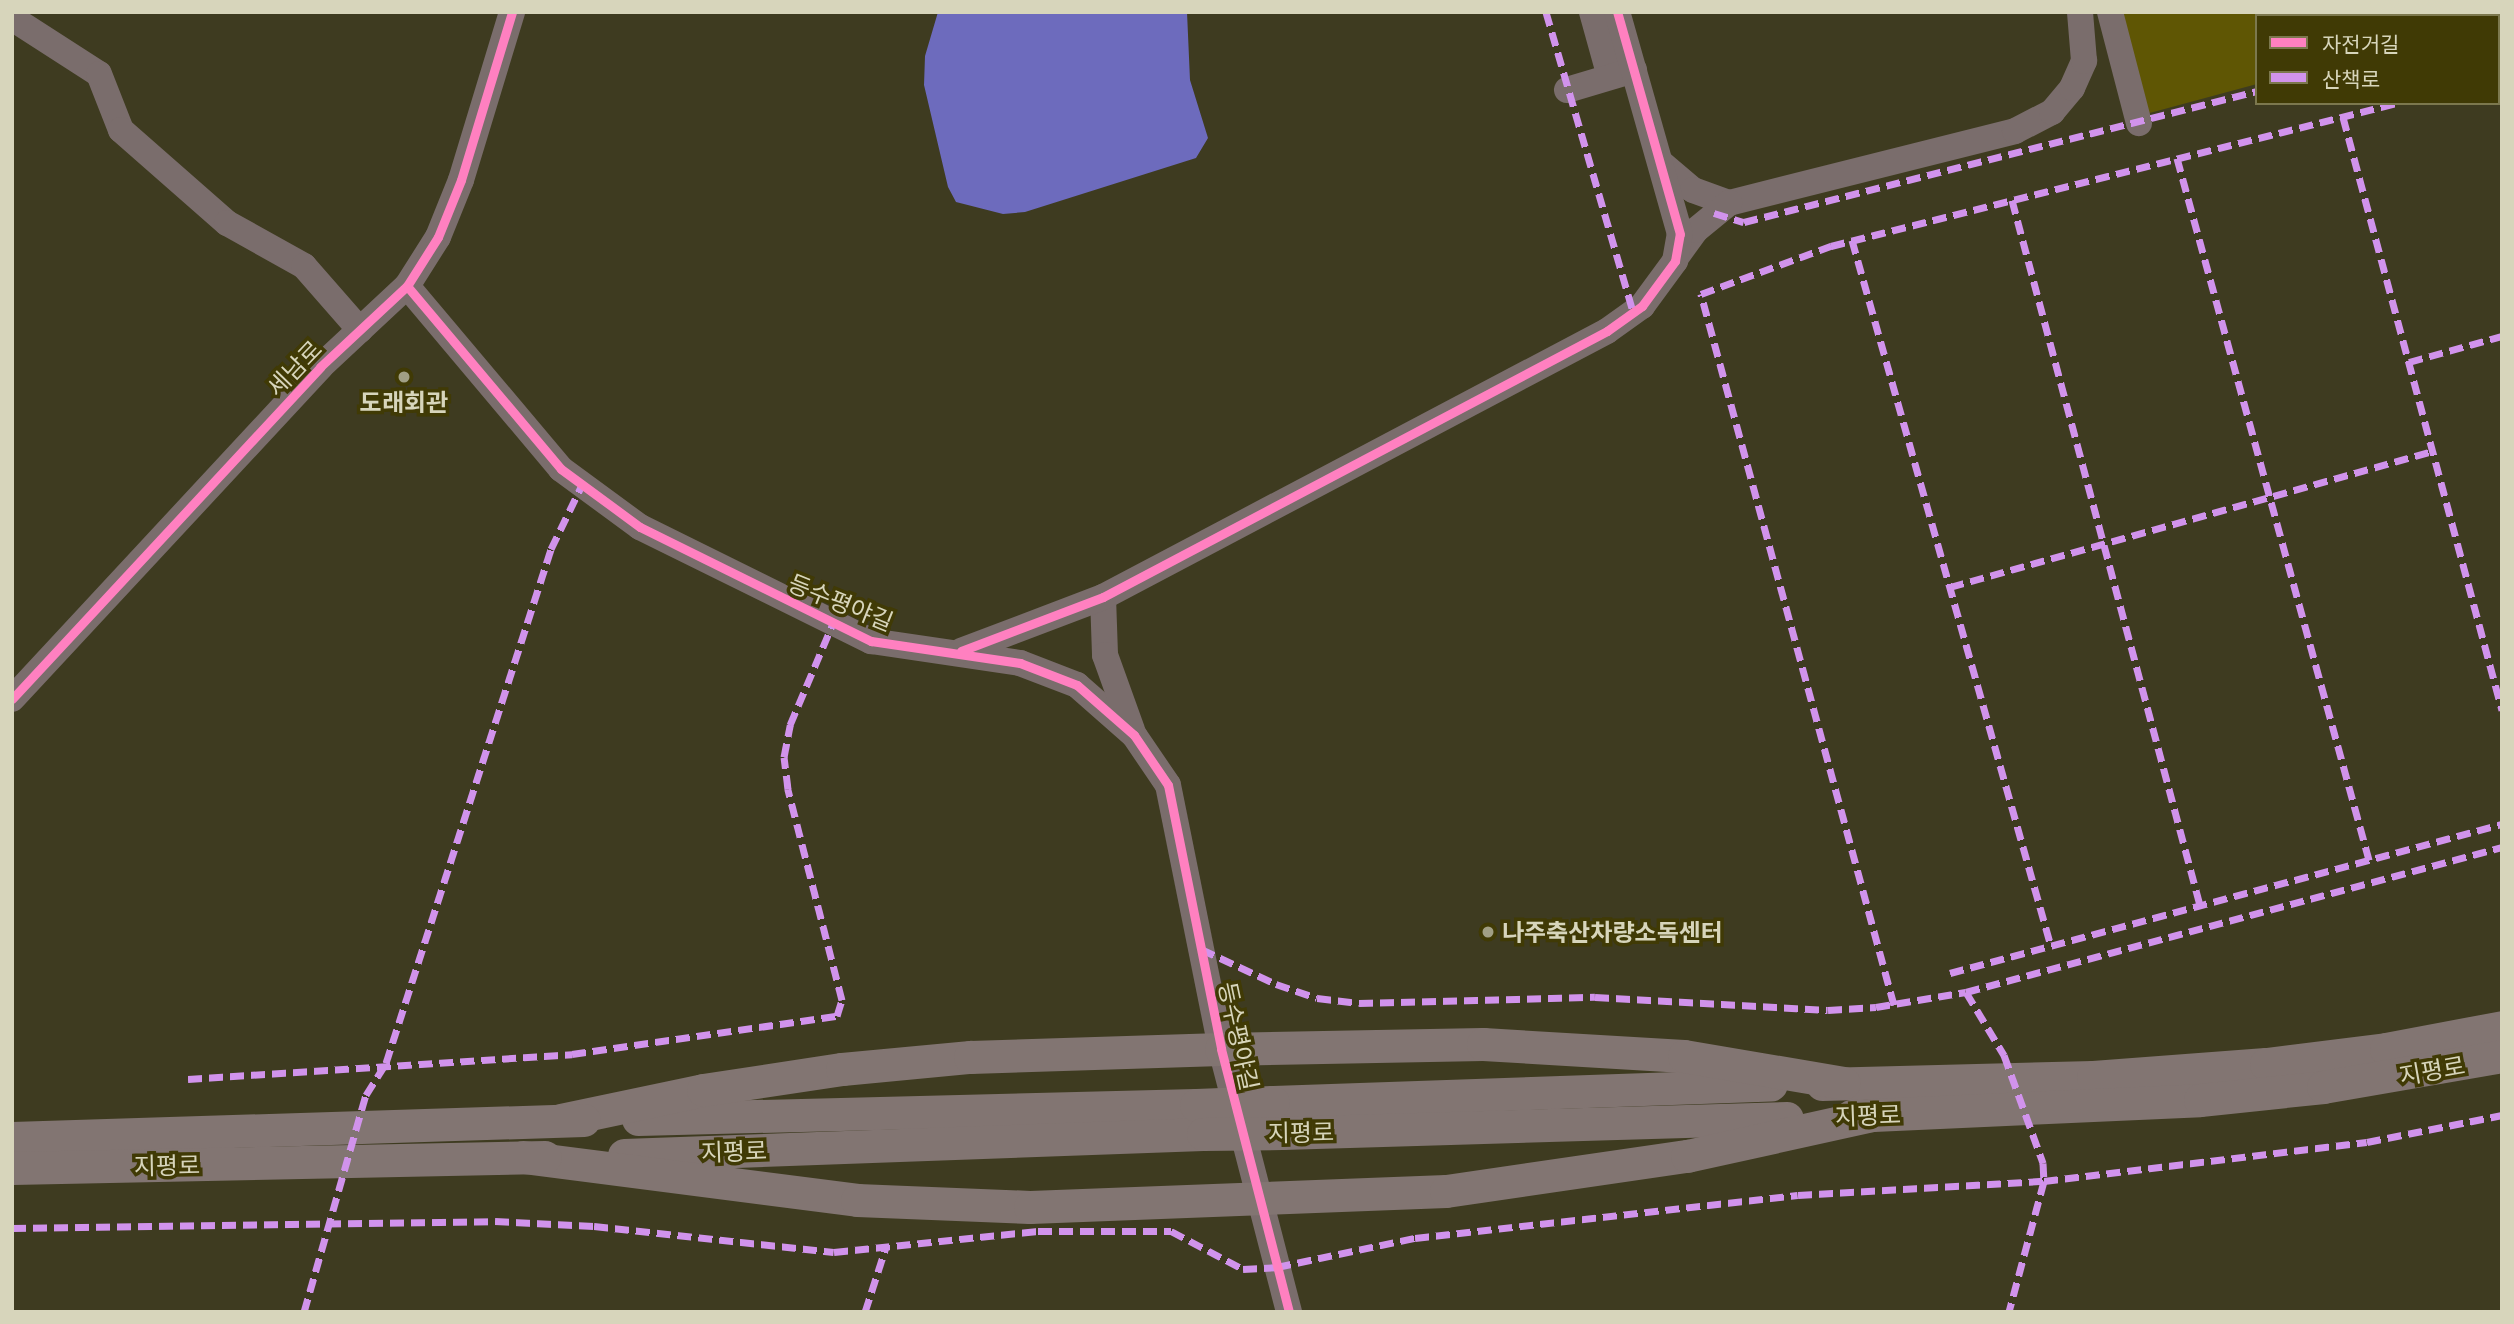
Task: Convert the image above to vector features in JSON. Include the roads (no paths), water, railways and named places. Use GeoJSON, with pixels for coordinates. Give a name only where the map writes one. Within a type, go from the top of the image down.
{"type":"FeatureCollection","features":[{"type":"Feature","properties":{"kind":"main road","name":"지평로"},"geometry":{"type":"LineString","coordinates":[[12,1168],[523,1157],[1278,1117],[1844,1083],[2093,1077],[2266,1064],[2386,1049],[2502,1027]]}},
{"type":"Feature","properties":{"kind":"main road"},"geometry":{"type":"LineString","coordinates":[[561,1121],[703,1090],[842,1069],[970,1057],[1221,1049],[1483,1044],[1684,1056],[1844,1083]]}},
{"type":"Feature","properties":{"kind":"main road","name":"지평로"},"geometry":{"type":"LineString","coordinates":[[1278,1117],[1872,1115],[2200,1100],[2323,1087],[2502,1056]]}},
{"type":"Feature","properties":{"kind":"main road"},"geometry":{"type":"LineString","coordinates":[[523,1157],[857,1199],[1030,1207],[1446,1191],[1687,1156],[1872,1115]]}},
{"type":"Feature","properties":{"kind":"main road","name":"지평로"},"geometry":{"type":"LineString","coordinates":[[12,1138],[561,1121],[1199,1120]]}},
{"type":"Feature","properties":{"kind":"street","name":"세남로"},"geometry":{"type":"LineString","coordinates":[[12,699],[311,377],[407,286],[438,237],[461,180],[512,12]]}},
{"type":"Feature","properties":{"kind":"street"},"geometry":{"type":"LineString","coordinates":[[1592,12],[1661,163],[1680,234],[1675,261]]}},
{"type":"Feature","properties":{"kind":"street"},"geometry":{"type":"LineString","coordinates":[[1616,12],[1622,74]]}},
{"type":"Feature","properties":{"kind":"street"},"geometry":{"type":"LineString","coordinates":[[961,651],[1103,597],[1607,331],[1642,306],[1696,230],[1729,203],[2015,131],[2052,112],[2072,88],[2084,61],[2080,12]]}},
{"type":"Feature","properties":{"kind":"street"},"geometry":{"type":"LineString","coordinates":[[2110,12],[2139,123]]}},
{"type":"Feature","properties":{"kind":"street"},"geometry":{"type":"LineString","coordinates":[[12,18],[99,74],[121,130],[228,223],[304,266],[360,330]]}},
{"type":"Feature","properties":{"kind":"street"},"geometry":{"type":"LineString","coordinates":[[1567,90],[1622,74]]}},
{"type":"Feature","properties":{"kind":"street"},"geometry":{"type":"LineString","coordinates":[[1661,163],[1693,190],[1729,203]]}},
{"type":"Feature","properties":{"kind":"street","name":"등수평야길"},"geometry":{"type":"LineString","coordinates":[[407,286],[544,452],[604,505],[697,558],[871,640],[961,651],[1020,663],[1077,685],[1134,735],[1168,785],[1221,1049],[1257,1198],[1289,1312]]}},
{"type":"Feature","properties":{"kind":"street"},"geometry":{"type":"LineString","coordinates":[[1103,597],[1105,654],[1134,735]]}},
{"type":"Feature","properties":{"kind":"place","name":"도래회관"},"geometry":{"type":"Point","coordinates":[404,377]}},
{"type":"Feature","properties":{"kind":"place","name":"나주축산차량소독센터"},"geometry":{"type":"Point","coordinates":[1488,932]}}]}
